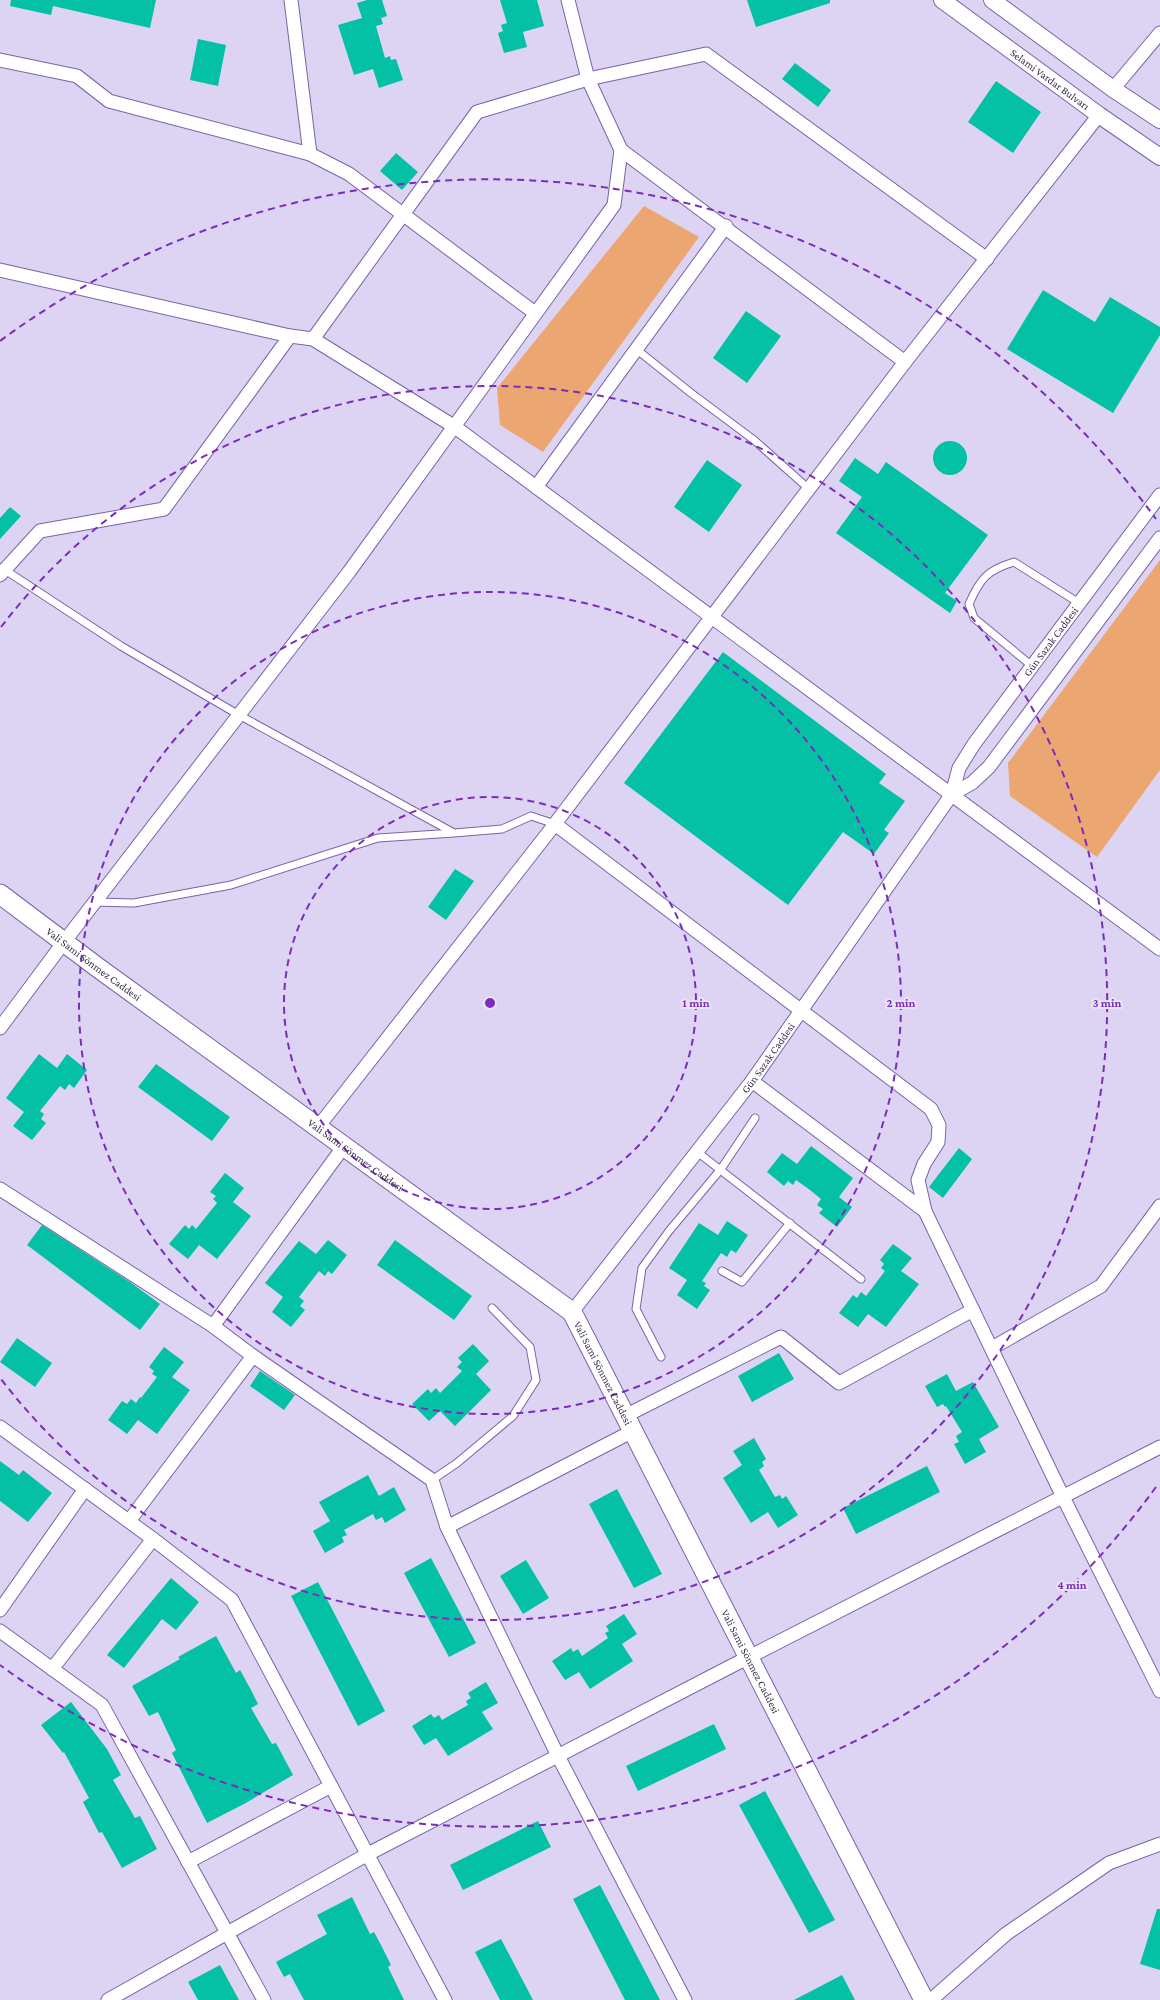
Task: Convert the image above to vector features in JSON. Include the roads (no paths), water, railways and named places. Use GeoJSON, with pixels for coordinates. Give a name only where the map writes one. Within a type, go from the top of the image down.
{"type":"FeatureCollection","features":[{"type":"Feature","properties":{"kind":"main road","name":"Vali Sami Sönmez Caddesi"},"geometry":{"type":"LineString","coordinates":[[0,894],[572,1312],[924,2000]]}},
{"type":"Feature","properties":{"kind":"street"},"geometry":{"type":"LineString","coordinates":[[291,0],[310,154]]}},
{"type":"Feature","properties":{"kind":"street"},"geometry":{"type":"LineString","coordinates":[[568,0],[588,79],[621,150],[726,226],[906,362]]}},
{"type":"Feature","properties":{"kind":"street","name":"Selami Vardar Bulvarı"},"geometry":{"type":"LineString","coordinates":[[942,0],[1099,115],[1160,157]]}},
{"type":"Feature","properties":{"kind":"street"},"geometry":{"type":"LineString","coordinates":[[992,0],[1112,89],[1160,120]]}},
{"type":"Feature","properties":{"kind":"street"},"geometry":{"type":"LineString","coordinates":[[1112,89],[1160,33]]}},
{"type":"Feature","properties":{"kind":"street"},"geometry":{"type":"LineString","coordinates":[[313,339],[477,112],[588,79],[706,54],[987,259]]}},
{"type":"Feature","properties":{"kind":"street"},"geometry":{"type":"LineString","coordinates":[[0,60],[77,76],[109,101],[310,154],[349,174],[535,313]]}},
{"type":"Feature","properties":{"kind":"street"},"geometry":{"type":"LineString","coordinates":[[318,1127],[555,824],[711,616],[906,362],[1099,115]]}},
{"type":"Feature","properties":{"kind":"street"},"geometry":{"type":"LineString","coordinates":[[0,1028],[94,902],[349,572],[614,205],[621,150]]}},
{"type":"Feature","properties":{"kind":"street"},"geometry":{"type":"LineString","coordinates":[[536,486],[726,226]]}},
{"type":"Feature","properties":{"kind":"street"},"geometry":{"type":"LineString","coordinates":[[0,270],[290,336],[313,339],[455,427],[1160,949]]}},
{"type":"Feature","properties":{"kind":"street"},"geometry":{"type":"LineString","coordinates":[[1,571],[40,531],[164,509],[290,336]]}},
{"type":"Feature","properties":{"kind":"street","name":"Gün Sazak Caddesi"},"geometry":{"type":"LineString","coordinates":[[572,1312],[752,1080],[952,794],[959,768],[974,744],[1160,495]]}},
{"type":"Feature","properties":{"kind":"street","name":"Gün Sazak Caddesi"},"geometry":{"type":"LineString","coordinates":[[952,794],[972,783],[989,767],[1160,538]]}},
{"type":"Feature","properties":{"kind":"street"},"geometry":{"type":"LineString","coordinates":[[555,824],[799,1011],[931,1109],[939,1125],[938,1142],[924,1164],[918,1180],[925,1211],[1063,1497],[1160,1691]]}},
{"type":"Feature","properties":{"kind":"street"},"geometry":{"type":"LineString","coordinates":[[752,1080],[925,1211]]}},
{"type":"Feature","properties":{"kind":"street"},"geometry":{"type":"LineString","coordinates":[[213,1326],[344,1146]]}},
{"type":"Feature","properties":{"kind":"street"},"geometry":{"type":"LineString","coordinates":[[0,1189],[213,1326],[253,1356],[432,1480],[447,1527],[558,1756],[685,2000]]}},
{"type":"Feature","properties":{"kind":"street"},"geometry":{"type":"LineString","coordinates":[[992,1348],[1101,1286],[1160,1206]]}},
{"type":"Feature","properties":{"kind":"street"},"geometry":{"type":"LineString","coordinates":[[447,1527],[781,1337],[839,1383],[973,1310]]}},
{"type":"Feature","properties":{"kind":"street"},"geometry":{"type":"LineString","coordinates":[[129,1521],[253,1356]]}},
{"type":"Feature","properties":{"kind":"street"},"geometry":{"type":"LineString","coordinates":[[0,1427],[154,1539],[232,1600],[445,2000]]}},
{"type":"Feature","properties":{"kind":"street"},"geometry":{"type":"LineString","coordinates":[[108,2000],[368,1854],[1160,1447]]}},
{"type":"Feature","properties":{"kind":"street"},"geometry":{"type":"LineString","coordinates":[[0,1610],[85,1489]]}},
{"type":"Feature","properties":{"kind":"street"},"geometry":{"type":"LineString","coordinates":[[52,1669],[154,1539]]}},
{"type":"Feature","properties":{"kind":"street"},"geometry":{"type":"LineString","coordinates":[[0,1631],[102,1705],[264,2000]]}},
{"type":"Feature","properties":{"kind":"street"},"geometry":{"type":"LineString","coordinates":[[188,1862],[331,1786]]}},
{"type":"Feature","properties":{"kind":"street"},"geometry":{"type":"LineString","coordinates":[[931,2000],[1006,1934],[1110,1862],[1160,1844]]}},
{"type":"Feature","properties":{"kind":"lane"},"geometry":{"type":"LineString","coordinates":[[636,349],[691,393],[754,440],[809,489]]}},
{"type":"Feature","properties":{"kind":"lane"},"geometry":{"type":"LineString","coordinates":[[1032,666],[974,618],[969,604],[978,584],[996,567],[1014,562],[1079,603]]}},
{"type":"Feature","properties":{"kind":"lane"},"geometry":{"type":"LineString","coordinates":[[1,571],[121,646],[239,715],[454,833]]}},
{"type":"Feature","properties":{"kind":"lane"},"geometry":{"type":"LineString","coordinates":[[94,902],[134,903],[231,886],[378,838],[502,829],[531,816],[555,824]]}},
{"type":"Feature","properties":{"kind":"lane"},"geometry":{"type":"LineString","coordinates":[[661,1357],[636,1309],[642,1268],[669,1231],[721,1169],[755,1118]]}},
{"type":"Feature","properties":{"kind":"lane"},"geometry":{"type":"LineString","coordinates":[[696,1151],[861,1279]]}},
{"type":"Feature","properties":{"kind":"lane"},"geometry":{"type":"LineString","coordinates":[[722,1271],[742,1282],[790,1223]]}},
{"type":"Feature","properties":{"kind":"lane"},"geometry":{"type":"LineString","coordinates":[[432,1480],[457,1463],[513,1416],[536,1380],[530,1347],[492,1308]]}}]}
